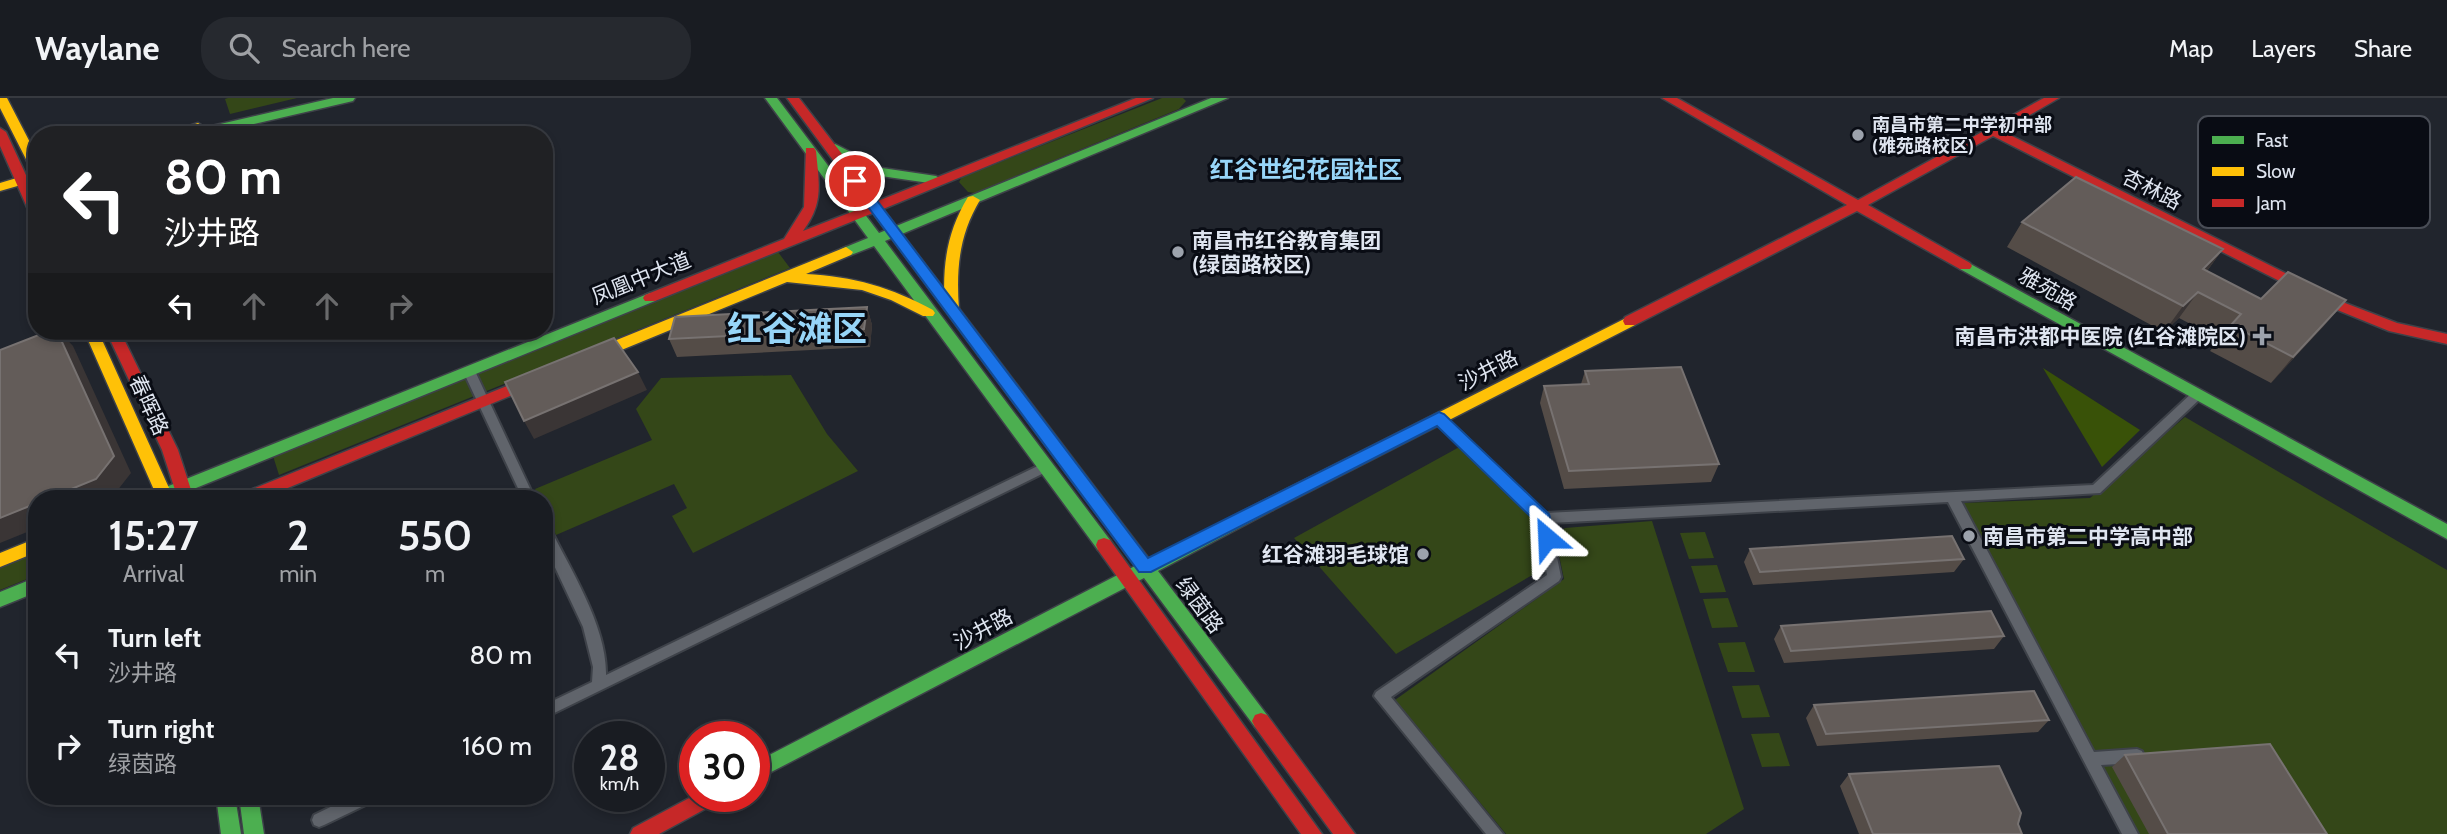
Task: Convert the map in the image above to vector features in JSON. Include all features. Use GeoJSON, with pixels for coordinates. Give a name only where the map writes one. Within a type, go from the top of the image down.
{"type":"FeatureCollection","features":[{"type":"Feature","properties":{"kind":"main road"},"geometry":{"type":"LineString","coordinates":[[1,98],[28,165]]}},
{"type":"Feature","properties":{"kind":"main road"},"geometry":{"type":"LineString","coordinates":[[204,126],[317,98]]}},
{"type":"Feature","properties":{"kind":"main road"},"geometry":{"type":"LineString","coordinates":[[229,126],[349,98]]}},
{"type":"Feature","properties":{"kind":"main road","name":"绿茵路"},"geometry":{"type":"LineString","coordinates":[[771,98],[1085,520],[1122,579],[1312,834]]}},
{"type":"Feature","properties":{"kind":"main road","name":"绿茵路"},"geometry":{"type":"LineString","coordinates":[[793,98],[1149,565],[1204,645],[1345,834]]}},
{"type":"Feature","properties":{"kind":"main road","name":"凤凰中大道"},"geometry":{"type":"LineString","coordinates":[[553,337],[1147,98]]}},
{"type":"Feature","properties":{"kind":"main road"},"geometry":{"type":"LineString","coordinates":[[581,361],[1222,98]]}},
{"type":"Feature","properties":{"kind":"main road","name":"雅苑路"},"geometry":{"type":"LineString","coordinates":[[1668,98],[2447,533]]}},
{"type":"Feature","properties":{"kind":"main road","name":"沙井路"},"geometry":{"type":"LineString","coordinates":[[770,766],[1149,565],[1858,205],[2053,98]]}},
{"type":"Feature","properties":{"kind":"main road"},"geometry":{"type":"LineString","coordinates":[[0,132],[28,168]]}},
{"type":"Feature","properties":{"kind":"main road","name":"杏林路"},"geometry":{"type":"LineString","coordinates":[[1995,132],[2340,306],[2393,327],[2447,339]]}},
{"type":"Feature","properties":{"kind":"main road"},"geometry":{"type":"LineString","coordinates":[[829,145],[879,172],[910,178],[943,179]]}},
{"type":"Feature","properties":{"kind":"main road"},"geometry":{"type":"LineString","coordinates":[[786,243],[808,219],[810,212],[813,179],[810,151]]}},
{"type":"Feature","properties":{"kind":"main road"},"geometry":{"type":"LineString","coordinates":[[0,177],[28,172]]}},
{"type":"Feature","properties":{"kind":"main road"},"geometry":{"type":"LineString","coordinates":[[0,187],[28,173]]}},
{"type":"Feature","properties":{"kind":"main road"},"geometry":{"type":"LineString","coordinates":[[952,309],[950,247],[959,218],[972,200]]}},
{"type":"Feature","properties":{"kind":"main road"},"geometry":{"type":"LineString","coordinates":[[781,279],[805,278],[867,287],[890,293],[932,314]]}},
{"type":"Feature","properties":{"kind":"main road","name":"春晖路"},"geometry":{"type":"LineString","coordinates":[[95,340],[158,490]]}},
{"type":"Feature","properties":{"kind":"main road","name":"春晖路"},"geometry":{"type":"LineString","coordinates":[[117,340],[170,450],[183,490]]}},
{"type":"Feature","properties":{"kind":"main road","name":"凤凰中大道"},"geometry":{"type":"LineString","coordinates":[[191,490],[546,340]]}},
{"type":"Feature","properties":{"kind":"main road"},"geometry":{"type":"LineString","coordinates":[[266,490],[544,376]]}},
{"type":"Feature","properties":{"kind":"main road"},"geometry":{"type":"LineString","coordinates":[[0,560],[28,549]]}},
{"type":"Feature","properties":{"kind":"main road"},"geometry":{"type":"LineString","coordinates":[[0,600],[28,588]]}},
{"type":"Feature","properties":{"kind":"main road"},"geometry":{"type":"LineString","coordinates":[[226,805],[231,834]]}},
{"type":"Feature","properties":{"kind":"main road"},"geometry":{"type":"LineString","coordinates":[[249,805],[254,834]]}},
{"type":"Feature","properties":{"kind":"main road"},"geometry":{"type":"LineString","coordinates":[[640,834],[681,812]]}},
{"type":"Feature","properties":{"kind":"street"},"geometry":{"type":"LineString","coordinates":[[469,371],[526,490]]}},
{"type":"Feature","properties":{"kind":"street"},"geometry":{"type":"LineString","coordinates":[[1543,518],[2096,490],[2197,395]]}},
{"type":"Feature","properties":{"kind":"street"},"geometry":{"type":"LineString","coordinates":[[1439,418],[1543,518],[1554,577],[1381,696],[1495,834]]}},
{"type":"Feature","properties":{"kind":"street"},"geometry":{"type":"LineString","coordinates":[[553,708],[1046,467]]}},
{"type":"Feature","properties":{"kind":"street"},"geometry":{"type":"LineString","coordinates":[[1952,497],[2130,834]]}},
{"type":"Feature","properties":{"kind":"street"},"geometry":{"type":"LineString","coordinates":[[553,549],[596,646],[601,672],[599,685]]}},
{"type":"Feature","properties":{"kind":"street"},"geometry":{"type":"LineString","coordinates":[[2091,760],[2158,755]]}},
{"type":"Feature","properties":{"kind":"street"},"geometry":{"type":"LineString","coordinates":[[319,820],[350,805]]}},
{"type":"Feature","properties":{"kind":"green space"},"geometry":{"type":"Polygon","coordinates":[[[297,98],[230,114],[225,99],[297,98]]]}},
{"type":"Feature","properties":{"kind":"green space"},"geometry":{"type":"Polygon","coordinates":[[[1162,98],[1183,98],[1186,101],[1179,109],[975,193],[968,192],[959,182],[962,177],[1162,98]]]}},
{"type":"Feature","properties":{"kind":"green space"},"geometry":{"type":"Polygon","coordinates":[[[778,252],[790,268],[279,475],[273,456],[778,252]]]}},
{"type":"Feature","properties":{"kind":"green space"},"geometry":{"type":"Polygon","coordinates":[[[2043,368],[2140,430],[2102,467],[2043,368]]]}},
{"type":"Feature","properties":{"kind":"green space"},"geometry":{"type":"Polygon","coordinates":[[[791,375],[827,434],[858,471],[693,553],[672,516],[687,508],[674,484],[556,535],[553,528],[553,490],[535,489],[652,440],[636,409],[661,378],[791,375]]]}},
{"type":"Feature","properties":{"kind":"green space"},"geometry":{"type":"Polygon","coordinates":[[[2185,417],[2447,570],[2447,834],[2135,834],[1962,503],[2090,498],[2185,417]]]}},
{"type":"Feature","properties":{"kind":"green space","name":"红谷滩羽毛球馆"},"geometry":{"type":"Polygon","coordinates":[[[1463,445],[1529,512],[1541,570],[1396,654],[1294,538],[1463,445]]]}},
{"type":"Feature","properties":{"kind":"green space"},"geometry":{"type":"Polygon","coordinates":[[[1652,521],[1744,809],[1706,834],[1506,834],[1395,700],[1564,579],[1555,536],[1565,528],[1652,521]]]}},
{"type":"Feature","properties":{"kind":"green space"},"geometry":{"type":"Polygon","coordinates":[[[1705,532],[1714,558],[1689,559],[1680,533],[1705,532]]]}},
{"type":"Feature","properties":{"kind":"green space"},"geometry":{"type":"Polygon","coordinates":[[[28,556],[28,579],[0,590],[0,567],[28,556]]]}},
{"type":"Feature","properties":{"kind":"green space"},"geometry":{"type":"Polygon","coordinates":[[[1717,565],[1726,592],[1700,593],[1691,566],[1717,565]]]}},
{"type":"Feature","properties":{"kind":"green space"},"geometry":{"type":"Polygon","coordinates":[[[1728,598],[1738,627],[1712,628],[1703,599],[1728,598]]]}},
{"type":"Feature","properties":{"kind":"green space"},"geometry":{"type":"Polygon","coordinates":[[[1745,642],[1755,672],[1728,672],[1718,643],[1745,642]]]}},
{"type":"Feature","properties":{"kind":"green space"},"geometry":{"type":"Polygon","coordinates":[[[1759,685],[1770,717],[1742,718],[1732,686],[1759,685]]]}},
{"type":"Feature","properties":{"kind":"green space"},"geometry":{"type":"Polygon","coordinates":[[[1779,733],[1790,766],[1762,767],[1751,734],[1779,733]]]}},
{"type":"Feature","properties":{"kind":"building"},"geometry":{"type":"Polygon","coordinates":[[[2076,177],[2223,249],[2203,269],[2261,299],[2288,272],[2346,300],[2293,357],[2231,325],[2241,314],[2198,292],[2183,306],[2022,222],[2076,177]]]}},
{"type":"Feature","properties":{"kind":"building"},"geometry":{"type":"Polygon","coordinates":[[[867,307],[864,329],[669,339],[675,317],[867,307]]]}},
{"type":"Feature","properties":{"kind":"building"},"geometry":{"type":"Polygon","coordinates":[[[614,338],[638,372],[524,421],[505,382],[614,338]]]}},
{"type":"Feature","properties":{"kind":"building"},"geometry":{"type":"Polygon","coordinates":[[[28,339],[61,340],[114,456],[96,479],[69,490],[28,490],[28,507],[0,518],[0,350],[28,339]]]}},
{"type":"Feature","properties":{"kind":"building"},"geometry":{"type":"Polygon","coordinates":[[[1681,367],[1719,464],[1569,471],[1544,386],[1589,384],[1585,371],[1681,367]]]}},
{"type":"Feature","properties":{"kind":"building"},"geometry":{"type":"Polygon","coordinates":[[[1952,536],[1964,559],[1760,572],[1750,549],[1952,536]]]}},
{"type":"Feature","properties":{"kind":"building"},"geometry":{"type":"Polygon","coordinates":[[[1991,611],[2004,636],[1791,651],[1781,626],[1991,611]]]}},
{"type":"Feature","properties":{"kind":"building"},"geometry":{"type":"Polygon","coordinates":[[[2034,691],[2049,720],[1826,734],[1814,705],[2034,691]]]}},
{"type":"Feature","properties":{"kind":"building"},"geometry":{"type":"Polygon","coordinates":[[[2270,744],[2327,834],[2168,834],[2125,755],[2270,744]]]}},
{"type":"Feature","properties":{"kind":"building"},"geometry":{"type":"Polygon","coordinates":[[[1999,766],[2021,813],[2018,824],[2022,834],[1873,834],[1849,774],[1999,766]]]}},
{"type":"Feature","properties":{"kind":"traffic: fast"},"geometry":{"type":"LineString","coordinates":[[229,126],[349,98]]}},
{"type":"Feature","properties":{"kind":"traffic: fast"},"geometry":{"type":"LineString","coordinates":[[771,98],[1104,545]]}},
{"type":"Feature","properties":{"kind":"traffic: fast"},"geometry":{"type":"LineString","coordinates":[[846,252],[1222,98]]}},
{"type":"Feature","properties":{"kind":"traffic: fast"},"geometry":{"type":"LineString","coordinates":[[835,148],[879,172],[936,180]]}},
{"type":"Feature","properties":{"kind":"traffic: fast"},"geometry":{"type":"LineString","coordinates":[[1965,266],[2447,532]]}},
{"type":"Feature","properties":{"kind":"traffic: fast"},"geometry":{"type":"LineString","coordinates":[[553,337],[650,298]]}},
{"type":"Feature","properties":{"kind":"traffic: fast"},"geometry":{"type":"LineString","coordinates":[[174,490],[546,340]]}},
{"type":"Feature","properties":{"kind":"traffic: fast"},"geometry":{"type":"LineString","coordinates":[[984,352],[1261,721]]}},
{"type":"Feature","properties":{"kind":"traffic: fast"},"geometry":{"type":"LineString","coordinates":[[770,765],[1267,506]]}},
{"type":"Feature","properties":{"kind":"traffic: fast"},"geometry":{"type":"LineString","coordinates":[[0,600],[28,588]]}},
{"type":"Feature","properties":{"kind":"traffic: fast"},"geometry":{"type":"LineString","coordinates":[[226,805],[231,834]]}},
{"type":"Feature","properties":{"kind":"traffic: fast"},"geometry":{"type":"LineString","coordinates":[[249,805],[254,834]]}},
{"type":"Feature","properties":{"kind":"traffic: slow"},"geometry":{"type":"LineString","coordinates":[[1,98],[28,151]]}},
{"type":"Feature","properties":{"kind":"traffic: slow"},"geometry":{"type":"LineString","coordinates":[[0,187],[28,179]]}},
{"type":"Feature","properties":{"kind":"traffic: slow"},"geometry":{"type":"LineString","coordinates":[[952,309],[952,252],[959,226],[973,200]]}},
{"type":"Feature","properties":{"kind":"traffic: slow"},"geometry":{"type":"LineString","coordinates":[[597,354],[846,252]]}},
{"type":"Feature","properties":{"kind":"traffic: slow"},"geometry":{"type":"LineString","coordinates":[[791,278],[845,282],[879,290],[928,313]]}},
{"type":"Feature","properties":{"kind":"traffic: slow"},"geometry":{"type":"LineString","coordinates":[[1267,506],[1630,321]]}},
{"type":"Feature","properties":{"kind":"traffic: slow"},"geometry":{"type":"LineString","coordinates":[[95,340],[162,490]]}},
{"type":"Feature","properties":{"kind":"traffic: slow"},"geometry":{"type":"LineString","coordinates":[[0,560],[28,549]]}},
{"type":"Feature","properties":{"kind":"traffic: jam"},"geometry":{"type":"LineString","coordinates":[[793,98],[984,352]]}},
{"type":"Feature","properties":{"kind":"traffic: jam"},"geometry":{"type":"LineString","coordinates":[[650,298],[1147,98]]}},
{"type":"Feature","properties":{"kind":"traffic: jam"},"geometry":{"type":"LineString","coordinates":[[1668,98],[1965,266]]}},
{"type":"Feature","properties":{"kind":"traffic: jam"},"geometry":{"type":"LineString","coordinates":[[1630,321],[1858,205],[2053,98]]}},
{"type":"Feature","properties":{"kind":"traffic: jam"},"geometry":{"type":"LineString","coordinates":[[0,132],[28,194]]}},
{"type":"Feature","properties":{"kind":"traffic: jam"},"geometry":{"type":"LineString","coordinates":[[1995,132],[2340,306],[2394,327],[2447,339]]}},
{"type":"Feature","properties":{"kind":"traffic: jam"},"geometry":{"type":"LineString","coordinates":[[790,238],[800,227],[810,207],[813,188],[810,151]]}},
{"type":"Feature","properties":{"kind":"traffic: jam"},"geometry":{"type":"LineString","coordinates":[[117,340],[170,450],[183,490]]}},
{"type":"Feature","properties":{"kind":"traffic: jam"},"geometry":{"type":"LineString","coordinates":[[266,490],[529,382]]}},
{"type":"Feature","properties":{"kind":"traffic: jam"},"geometry":{"type":"LineString","coordinates":[[1104,545],[1312,834]]}},
{"type":"Feature","properties":{"kind":"traffic: jam"},"geometry":{"type":"LineString","coordinates":[[1261,721],[1345,834]]}},
{"type":"Feature","properties":{"kind":"traffic: jam"},"geometry":{"type":"LineString","coordinates":[[640,834],[681,812]]}},
{"type":"Feature","properties":{"kind":"place","name":"南昌市第二中学初中部 (雅苑路校区)"},"geometry":{"type":"Point","coordinates":[1858,135]}},
{"type":"Feature","properties":{"kind":"place","name":"南昌市红谷教育集团 (绿茵路校区)"},"geometry":{"type":"Point","coordinates":[1178,252]}},
{"type":"Feature","properties":{"kind":"place","name":"南昌市洪都中医院 (红谷滩院区)"},"geometry":{"type":"Point","coordinates":[2262,336]}},
{"type":"Feature","properties":{"kind":"place","name":"南昌市第二中学高中部"},"geometry":{"type":"Point","coordinates":[1969,536]}},
{"type":"Feature","properties":{"kind":"place","name":"红谷滩羽毛球馆"},"geometry":{"type":"Point","coordinates":[1423,554]}},
{"type":"Feature","properties":{"kind":"district","name":"红谷世纪花园社区"},"geometry":{"type":"Point","coordinates":[1306,169]}},
{"type":"Feature","properties":{"kind":"district","name":"红谷滩区"},"geometry":{"type":"Point","coordinates":[797,328]}},
{"type":"Feature","properties":{"kind":"route"},"geometry":{"type":"LineString","coordinates":[[855,181],[1145,567],[1439,418],[1543,518],[1547,538]]}}]}
